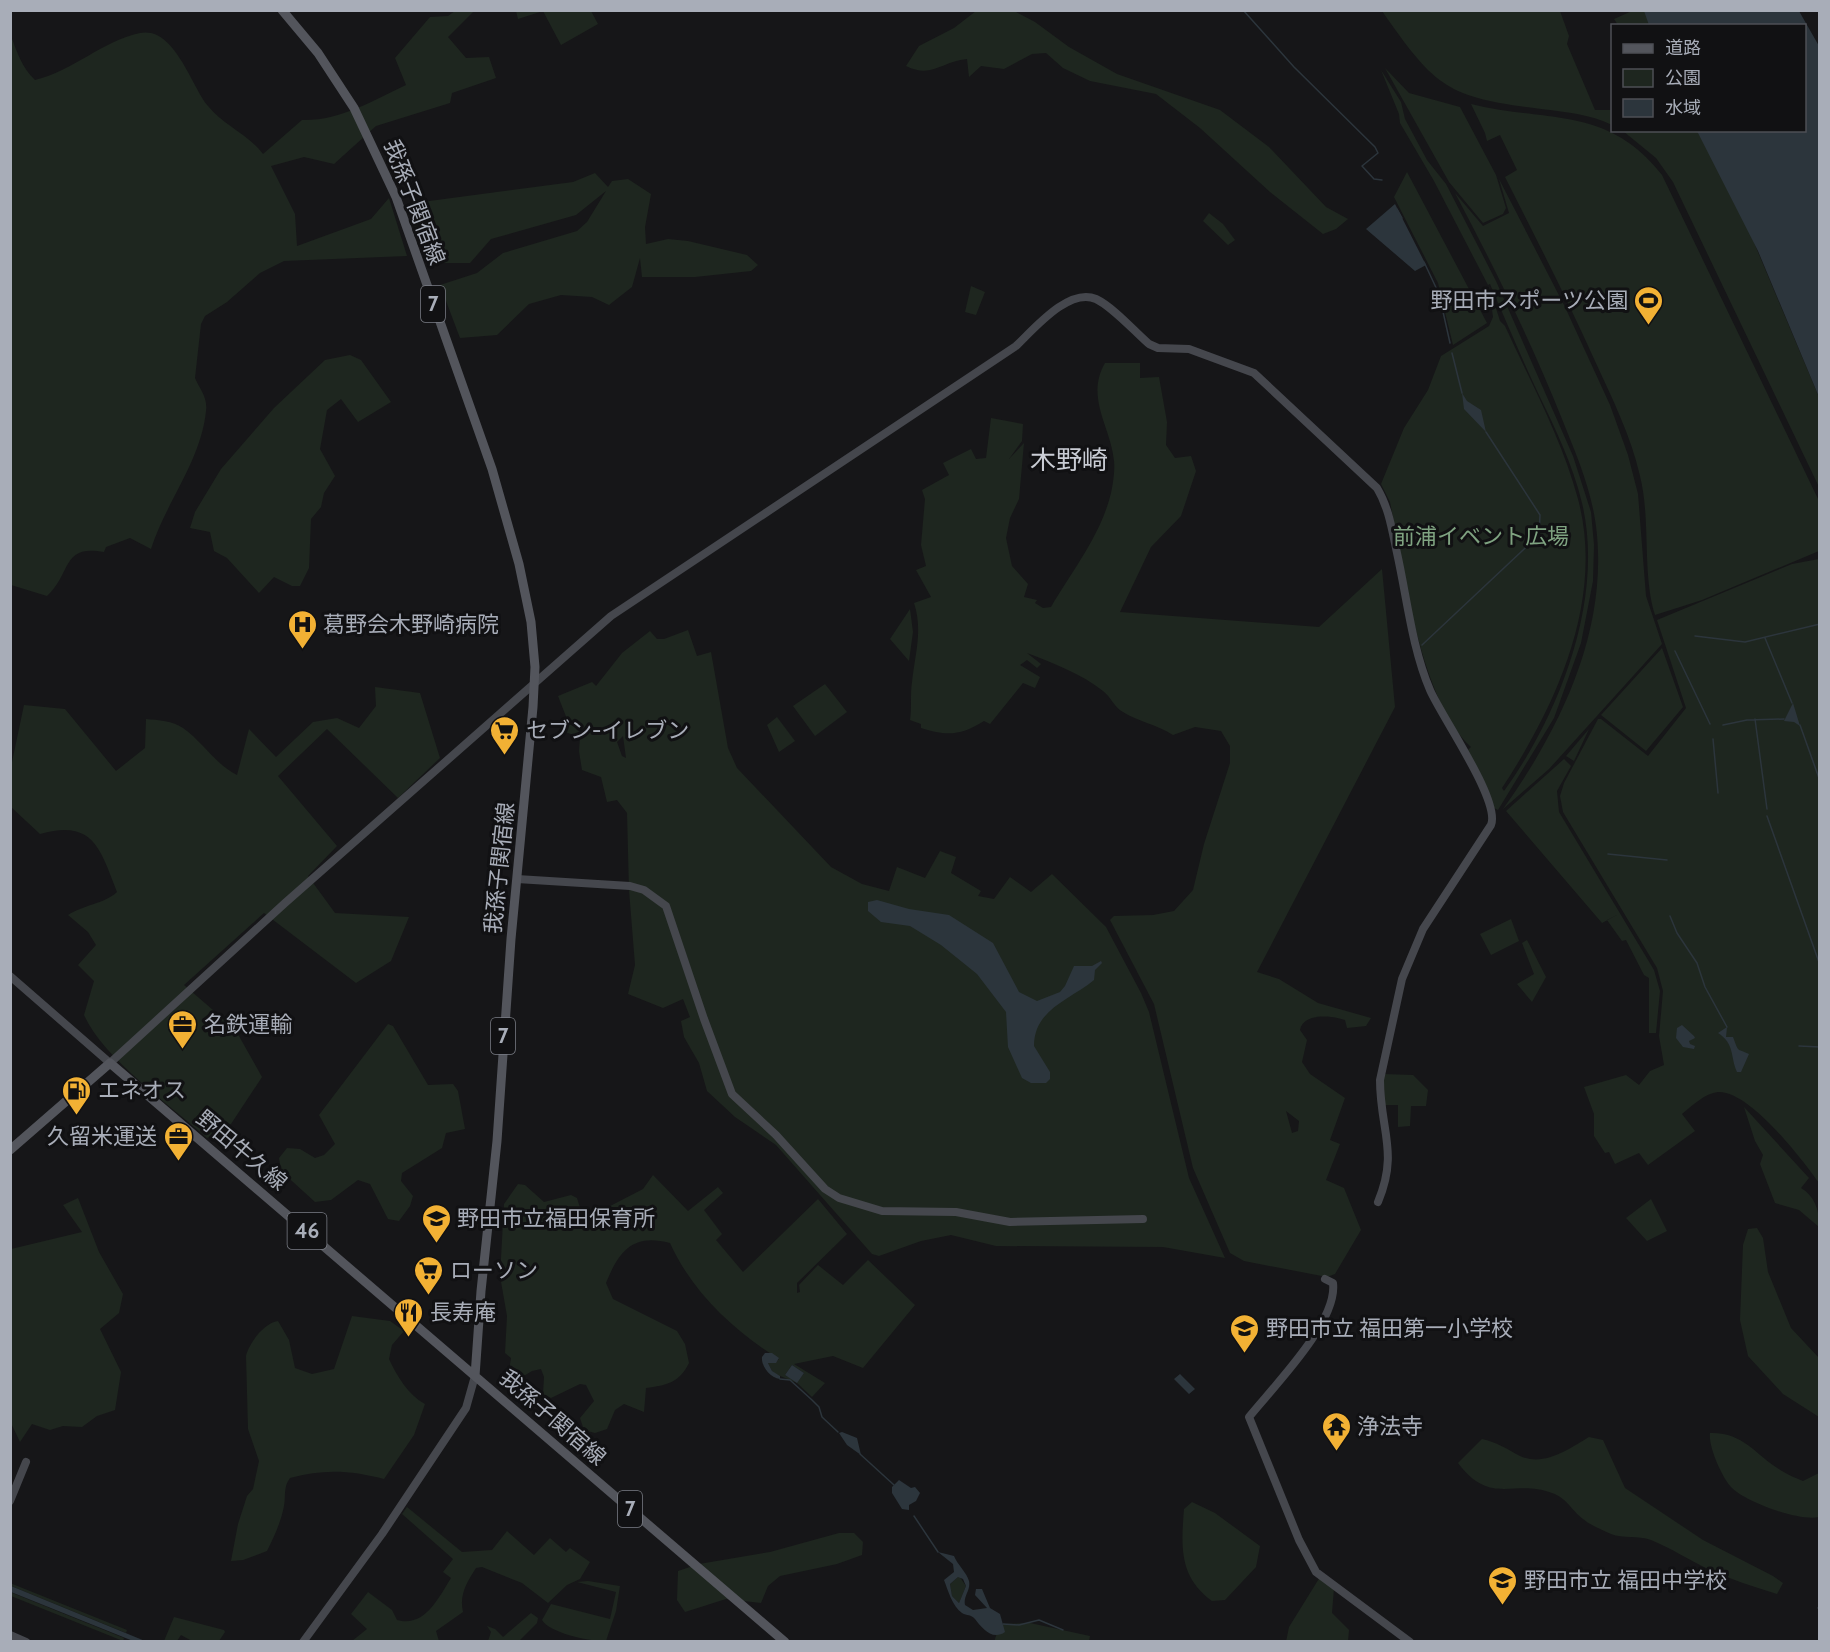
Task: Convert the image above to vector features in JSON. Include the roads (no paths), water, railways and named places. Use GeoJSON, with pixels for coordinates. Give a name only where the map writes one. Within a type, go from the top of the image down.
{"type":"FeatureCollection","features":[{"type":"Feature","properties":{"kind":"main road","name":"我孫子関宿線"},"geometry":{"type":"LineString","coordinates":[[282,10],[318,53],[354,108],[396,197],[499,495],[529,606],[535,682],[476,1376],[785,1641]]}},
{"type":"Feature","properties":{"kind":"main road"},"geometry":{"type":"LineString","coordinates":[[10,1150],[110,1063]]}},
{"type":"Feature","properties":{"kind":"main road","name":"野田牛久線"},"geometry":{"type":"LineString","coordinates":[[110,1063],[476,1376]]}},
{"type":"Feature","properties":{"kind":"street"},"geometry":{"type":"LineString","coordinates":[[10,976],[110,1063],[285,903],[611,616],[1016,346],[1046,318],[1073,298],[1096,299],[1149,344],[1158,348],[1189,349],[1254,373],[1377,488],[1384,501],[1416,643],[1430,690],[1480,781],[1493,816],[1491,825],[1423,929],[1402,979],[1380,1072],[1380,1097],[1389,1162],[1388,1179],[1378,1202]]}},
{"type":"Feature","properties":{"kind":"street"},"geometry":{"type":"LineString","coordinates":[[517,879],[630,886],[654,896],[666,906],[732,1094],[776,1134],[825,1189],[839,1198],[882,1211],[956,1212],[998,1221],[1143,1219]]}},
{"type":"Feature","properties":{"kind":"street"},"geometry":{"type":"LineString","coordinates":[[1325,1279],[1333,1283],[1334,1292],[1315,1335],[1249,1417],[1299,1540],[1316,1572],[1410,1641]]}},
{"type":"Feature","properties":{"kind":"street"},"geometry":{"type":"LineString","coordinates":[[303,1641],[382,1534],[466,1408],[476,1376]]}},
{"type":"Feature","properties":{"kind":"street"},"geometry":{"type":"LineString","coordinates":[[10,1501],[26,1462]]}},
{"type":"Feature","properties":{"kind":"street"},"geometry":{"type":"LineString","coordinates":[[10,1635],[26,1641]]}},
{"type":"Feature","properties":{"kind":"water"},"geometry":{"type":"Polygon","coordinates":[[[1644,11],[1799,11],[1819,46],[1819,397],[1758,251],[1698,132],[1806,132],[1806,24],[1649,24],[1644,11]]]}},
{"type":"Feature","properties":{"kind":"water"},"geometry":{"type":"Polygon","coordinates":[[[1395,204],[1426,265],[1415,271],[1366,229],[1395,204]]]}},
{"type":"Feature","properties":{"kind":"water"},"geometry":{"type":"Polygon","coordinates":[[[1462,393],[1467,401],[1481,410],[1486,432],[1464,409],[1462,393]]]}},
{"type":"Feature","properties":{"kind":"water"},"geometry":{"type":"Polygon","coordinates":[[[1793,703],[1800,726],[1794,722],[1784,721],[1793,703]]]}},
{"type":"Feature","properties":{"kind":"water"},"geometry":{"type":"Polygon","coordinates":[[[877,900],[909,909],[949,915],[993,943],[1019,992],[1037,1001],[1060,992],[1074,966],[1092,966],[1101,961],[1102,963],[1095,970],[1094,980],[1055,1007],[1040,1023],[1034,1046],[1050,1072],[1050,1079],[1046,1083],[1031,1083],[1022,1078],[1008,1047],[1006,1012],[977,974],[941,945],[910,926],[881,922],[868,911],[868,902],[877,900]]]}},
{"type":"Feature","properties":{"kind":"water"},"geometry":{"type":"Polygon","coordinates":[[[1682,1025],[1695,1038],[1689,1041],[1695,1046],[1694,1049],[1683,1047],[1676,1038],[1677,1028],[1682,1025]]]}},
{"type":"Feature","properties":{"kind":"water"},"geometry":{"type":"Polygon","coordinates":[[[1727,1027],[1726,1037],[1733,1037],[1738,1049],[1749,1054],[1741,1072],[1737,1072],[1727,1041],[1718,1033],[1727,1027]]]}},
{"type":"Feature","properties":{"kind":"water"},"geometry":{"type":"Polygon","coordinates":[[[765,1353],[772,1353],[779,1358],[776,1363],[768,1363],[780,1379],[770,1374],[765,1368],[762,1357],[765,1353]]]}},
{"type":"Feature","properties":{"kind":"water"},"geometry":{"type":"Polygon","coordinates":[[[792,1365],[804,1373],[797,1383],[785,1375],[792,1365]]]}},
{"type":"Feature","properties":{"kind":"water"},"geometry":{"type":"Polygon","coordinates":[[[1180,1374],[1195,1389],[1189,1394],[1174,1379],[1180,1374]]]}},
{"type":"Feature","properties":{"kind":"water"},"geometry":{"type":"Polygon","coordinates":[[[839,1433],[857,1438],[861,1455],[847,1445],[839,1433]]]}},
{"type":"Feature","properties":{"kind":"water"},"geometry":{"type":"Polygon","coordinates":[[[899,1480],[911,1488],[915,1487],[920,1493],[916,1501],[909,1505],[909,1510],[902,1509],[892,1493],[892,1487],[899,1480]]]}},
{"type":"Feature","properties":{"kind":"water"},"geometry":{"type":"Polygon","coordinates":[[[938,1552],[954,1556],[968,1578],[969,1587],[965,1605],[973,1610],[987,1608],[975,1595],[976,1589],[982,1589],[990,1608],[1000,1614],[1005,1632],[996,1635],[988,1632],[973,1617],[962,1613],[956,1606],[944,1580],[954,1572],[953,1564],[938,1552]],[[958,1577],[950,1584],[952,1596],[959,1603],[966,1586],[963,1579],[958,1577]]]}},
{"type":"Feature","properties":{"kind":"water"},"geometry":{"type":"Polygon","coordinates":[[[11,1586],[145,1641],[133,1641],[11,1592],[11,1586]]]}},
{"type":"Feature","properties":{"kind":"waterway"},"geometry":{"type":"LineString","coordinates":[[1243,10],[1294,67],[1375,147],[1378,153],[1362,166],[1374,179],[1382,180]]}},
{"type":"Feature","properties":{"kind":"waterway"},"geometry":{"type":"LineString","coordinates":[[1397,209],[1402,218]]}},
{"type":"Feature","properties":{"kind":"waterway"},"geometry":{"type":"LineString","coordinates":[[1424,262],[1439,294],[1450,343]]}},
{"type":"Feature","properties":{"kind":"waterway"},"geometry":{"type":"LineString","coordinates":[[1452,353],[1462,393]]}},
{"type":"Feature","properties":{"kind":"waterway"},"geometry":{"type":"LineString","coordinates":[[1422,645],[1539,535],[1540,515],[1486,432]]}},
{"type":"Feature","properties":{"kind":"waterway"},"geometry":{"type":"LineString","coordinates":[[1695,636],[1745,642],[1820,624]]}},
{"type":"Feature","properties":{"kind":"waterway"},"geometry":{"type":"LineString","coordinates":[[1765,638],[1792,703]]}},
{"type":"Feature","properties":{"kind":"waterway"},"geometry":{"type":"LineString","coordinates":[[1675,651],[1710,724]]}},
{"type":"Feature","properties":{"kind":"waterway"},"geometry":{"type":"LineString","coordinates":[[1755,719],[1767,809]]}},
{"type":"Feature","properties":{"kind":"waterway"},"geometry":{"type":"LineString","coordinates":[[1723,725],[1747,720],[1784,719]]}},
{"type":"Feature","properties":{"kind":"waterway"},"geometry":{"type":"LineString","coordinates":[[1800,725],[1820,781]]}},
{"type":"Feature","properties":{"kind":"waterway"},"geometry":{"type":"LineString","coordinates":[[1713,739],[1718,793]]}},
{"type":"Feature","properties":{"kind":"waterway"},"geometry":{"type":"LineString","coordinates":[[1767,816],[1820,965]]}},
{"type":"Feature","properties":{"kind":"waterway"},"geometry":{"type":"LineString","coordinates":[[1608,854],[1667,860]]}},
{"type":"Feature","properties":{"kind":"waterway"},"geometry":{"type":"LineString","coordinates":[[1670,916],[1677,933],[1697,963],[1705,987],[1727,1027]]}},
{"type":"Feature","properties":{"kind":"waterway"},"geometry":{"type":"LineString","coordinates":[[1799,1046],[1820,1047]]}},
{"type":"Feature","properties":{"kind":"waterway"},"geometry":{"type":"LineString","coordinates":[[780,1379],[790,1380],[812,1400],[819,1407],[822,1417],[838,1432]]}},
{"type":"Feature","properties":{"kind":"waterway"},"geometry":{"type":"LineString","coordinates":[[860,1454],[894,1485]]}},
{"type":"Feature","properties":{"kind":"waterway"},"geometry":{"type":"LineString","coordinates":[[914,1516],[938,1552]]}},
{"type":"Feature","properties":{"kind":"waterway"},"geometry":{"type":"LineString","coordinates":[[1003,1624],[1019,1625],[1039,1620],[1063,1630]]}},
{"type":"Feature","properties":{"kind":"place","name":"野田市スポーツ公園"},"geometry":{"type":"Point","coordinates":[1649,326]}},
{"type":"Feature","properties":{"kind":"place","name":"葛野会木野崎病院"},"geometry":{"type":"Point","coordinates":[302,650]}},
{"type":"Feature","properties":{"kind":"place","name":"セブン-イレブン"},"geometry":{"type":"Point","coordinates":[505,756]}},
{"type":"Feature","properties":{"kind":"place","name":"名鉄運輸"},"geometry":{"type":"Point","coordinates":[183,1050]}},
{"type":"Feature","properties":{"kind":"place","name":"エネオス"},"geometry":{"type":"Point","coordinates":[77,1116]}},
{"type":"Feature","properties":{"kind":"place","name":"久留米運送"},"geometry":{"type":"Point","coordinates":[178,1162]}},
{"type":"Feature","properties":{"kind":"place","name":"野田市立福田保育所"},"geometry":{"type":"Point","coordinates":[436,1244]}},
{"type":"Feature","properties":{"kind":"place","name":"ローソン"},"geometry":{"type":"Point","coordinates":[429,1296]}},
{"type":"Feature","properties":{"kind":"place","name":"長寿庵"},"geometry":{"type":"Point","coordinates":[409,1338]}},
{"type":"Feature","properties":{"kind":"place","name":"野田市立 福田第一小学校"},"geometry":{"type":"Point","coordinates":[1245,1354]}},
{"type":"Feature","properties":{"kind":"place","name":"浄法寺"},"geometry":{"type":"Point","coordinates":[1336,1452]}},
{"type":"Feature","properties":{"kind":"place","name":"野田市立 福田中学校"},"geometry":{"type":"Point","coordinates":[1503,1606]}},
{"type":"Feature","properties":{"kind":"district","name":"木野崎"},"geometry":{"type":"Point","coordinates":[1069,460]}},
{"type":"Feature","properties":{"kind":"park label","name":"前浦イベント広場"},"geometry":{"type":"Point","coordinates":[1481,536]}}]}
